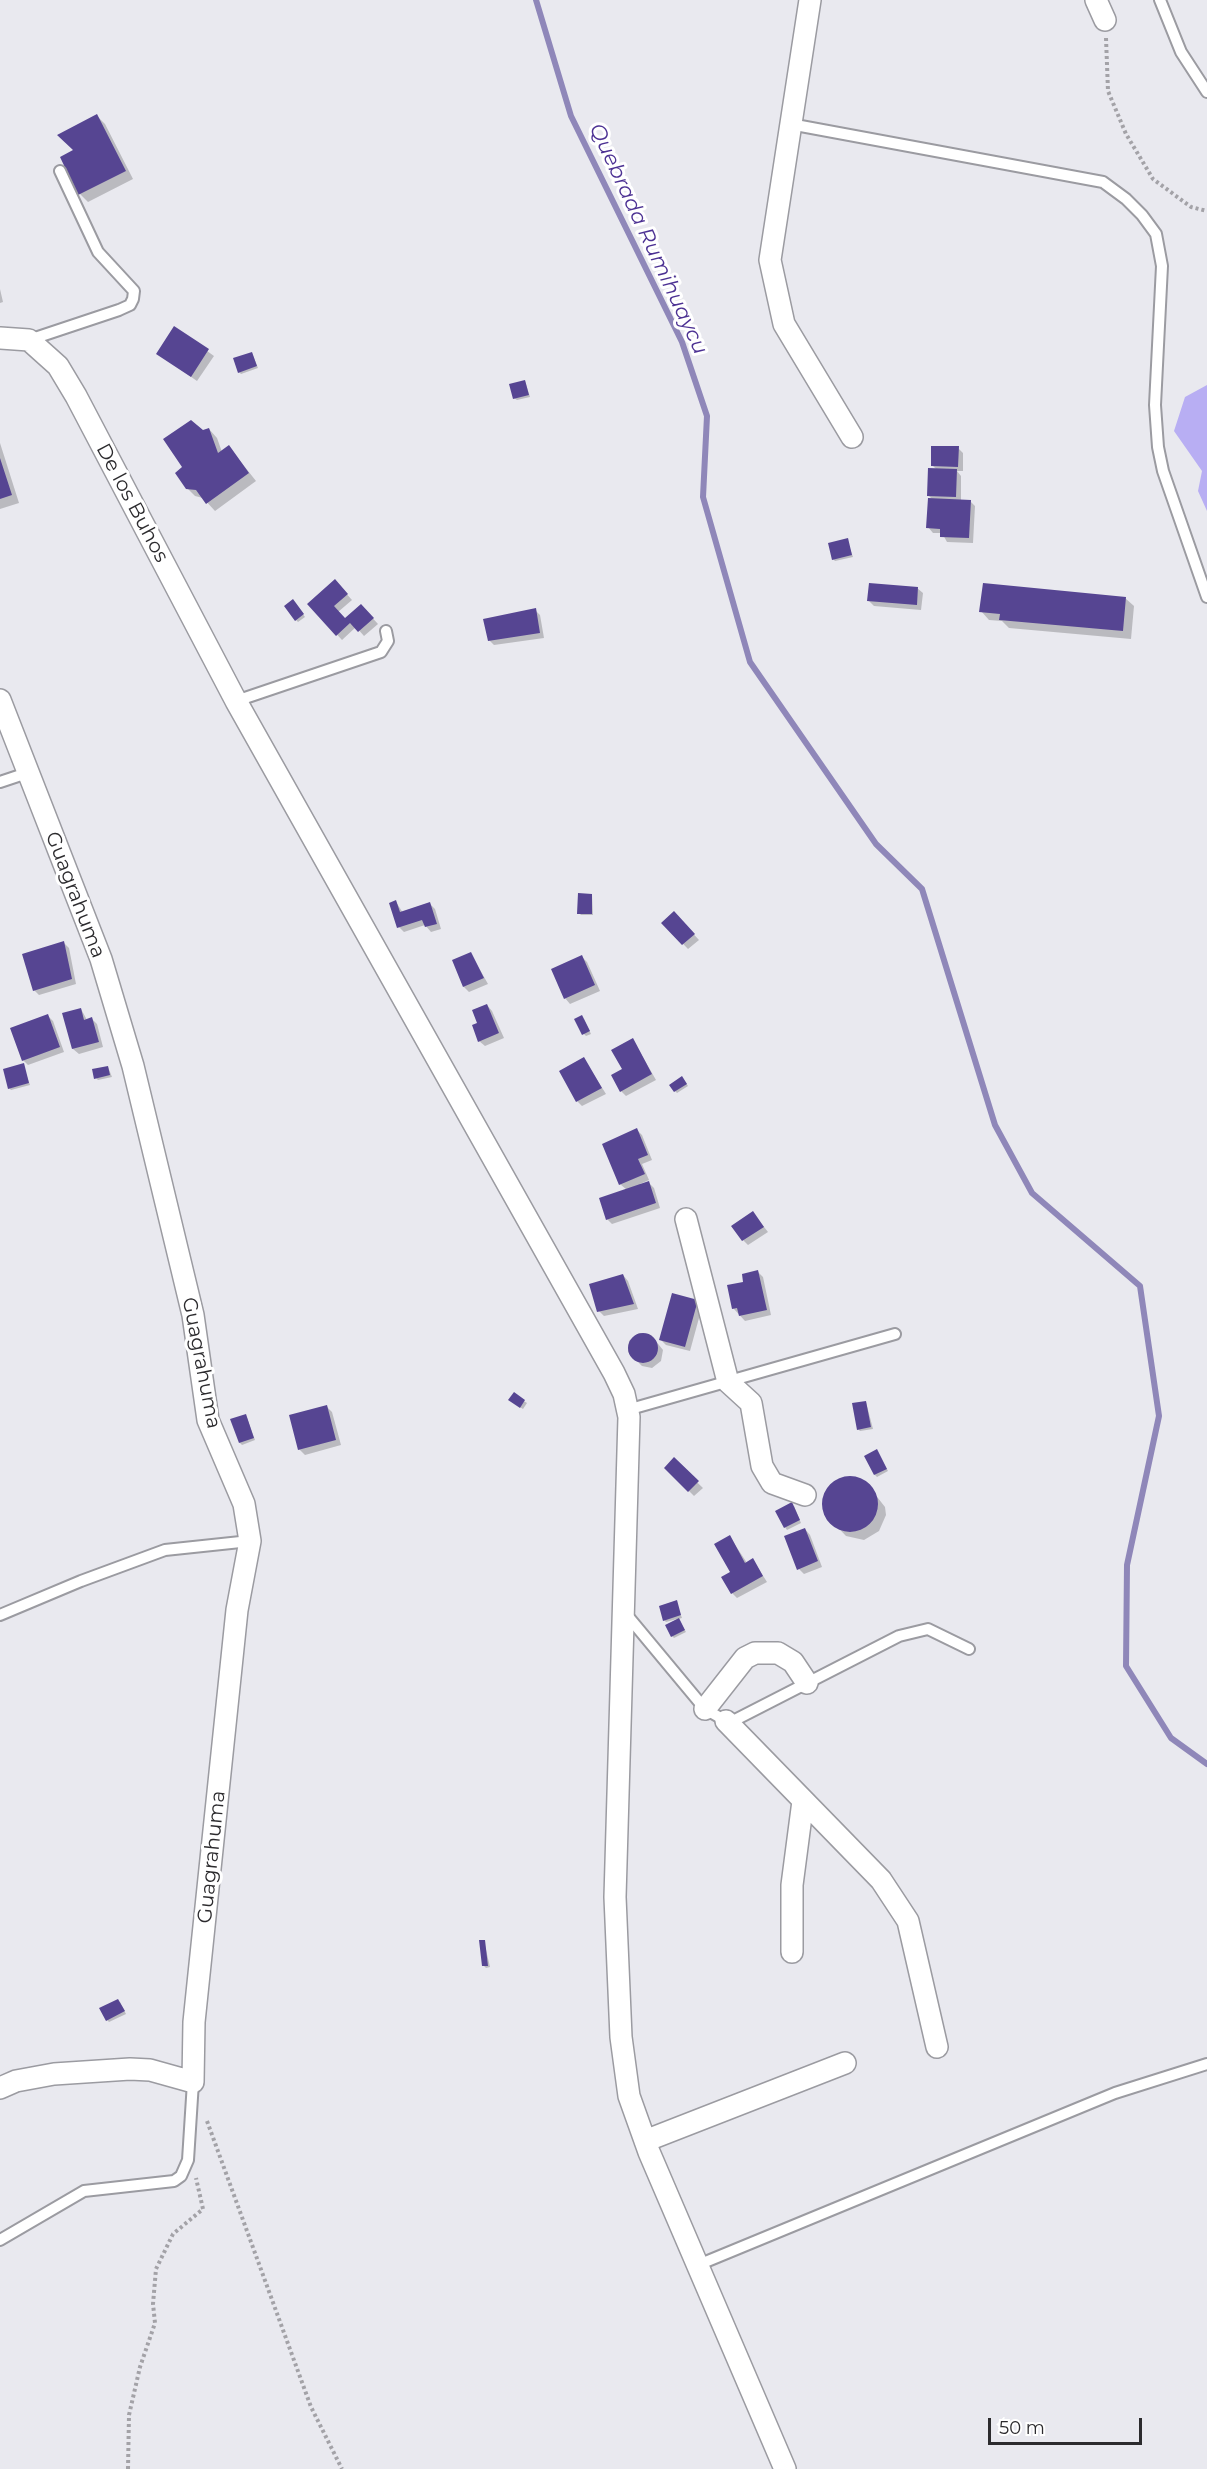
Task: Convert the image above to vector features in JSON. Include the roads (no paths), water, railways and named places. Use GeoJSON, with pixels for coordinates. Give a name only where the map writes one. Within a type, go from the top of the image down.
{"type":"FeatureCollection","features":[{"type":"Feature","properties":{"kind":"street"},"geometry":{"type":"LineString","coordinates":[[810,0],[770,260],[784,324],[852,437]]}},
{"type":"Feature","properties":{"kind":"street"},"geometry":{"type":"LineString","coordinates":[[1096,0],[1105,20]]}},
{"type":"Feature","properties":{"kind":"street"},"geometry":{"type":"LineString","coordinates":[[0,338],[29,340]]}},
{"type":"Feature","properties":{"kind":"street","name":"De los Buhos"},"geometry":{"type":"LineString","coordinates":[[29,340],[58,366],[76,396],[236,701],[614,1372],[627,1410],[624,1611],[615,1897],[621,2037],[629,2096],[645,2141],[785,2469]]}},
{"type":"Feature","properties":{"kind":"street","name":"Guagrahuma"},"geometry":{"type":"LineString","coordinates":[[0,700],[101,959],[133,1066],[193,1315],[208,1420],[244,1504],[250,1541],[237,1610],[194,2022],[193,2082]]}},
{"type":"Feature","properties":{"kind":"street"},"geometry":{"type":"LineString","coordinates":[[686,1220],[728,1382],[751,1403],[762,1466],[772,1483],[805,1495]]}},
{"type":"Feature","properties":{"kind":"street"},"geometry":{"type":"LineString","coordinates":[[705,1709],[745,1658],[755,1653],[778,1653],[793,1662],[807,1683]]}},
{"type":"Feature","properties":{"kind":"street"},"geometry":{"type":"LineString","coordinates":[[726,1721],[881,1880],[908,1921],[937,2047]]}},
{"type":"Feature","properties":{"kind":"street"},"geometry":{"type":"LineString","coordinates":[[792,1952],[792,1885],[803,1801]]}},
{"type":"Feature","properties":{"kind":"street"},"geometry":{"type":"LineString","coordinates":[[645,2141],[845,2063]]}},
{"type":"Feature","properties":{"kind":"street"},"geometry":{"type":"LineString","coordinates":[[0,2088],[16,2081],[54,2074],[130,2069],[150,2070],[193,2082]]}},
{"type":"Feature","properties":{"kind":"lane"},"geometry":{"type":"LineString","coordinates":[[1160,0],[1181,52],[1207,92]]}},
{"type":"Feature","properties":{"kind":"lane"},"geometry":{"type":"LineString","coordinates":[[790,124],[1103,182],[1126,199],[1142,215],[1156,234],[1162,266],[1155,405],[1158,447],[1163,471],[1207,597]]}},
{"type":"Feature","properties":{"kind":"lane"},"geometry":{"type":"LineString","coordinates":[[29,340],[120,310],[130,305],[134,299],[134,291],[98,252],[60,171]]}},
{"type":"Feature","properties":{"kind":"lane"},"geometry":{"type":"LineString","coordinates":[[236,701],[381,652],[388,641],[386,632]]}},
{"type":"Feature","properties":{"kind":"lane"},"geometry":{"type":"LineString","coordinates":[[0,782],[27,773]]}},
{"type":"Feature","properties":{"kind":"lane"},"geometry":{"type":"LineString","coordinates":[[627,1410],[896,1334]]}},
{"type":"Feature","properties":{"kind":"lane"},"geometry":{"type":"LineString","coordinates":[[0,1615],[81,1581],[165,1550],[250,1541]]}},
{"type":"Feature","properties":{"kind":"lane"},"geometry":{"type":"LineString","coordinates":[[624,1611],[705,1709],[726,1721],[733,1721],[899,1636],[928,1629],[969,1649]]}},
{"type":"Feature","properties":{"kind":"lane"},"geometry":{"type":"LineString","coordinates":[[698,2265],[1115,2093],[1207,2064]]}},
{"type":"Feature","properties":{"kind":"lane"},"geometry":{"type":"LineString","coordinates":[[0,2240],[84,2191],[174,2181],[181,2176],[188,2160],[193,2082]]}},
{"type":"Feature","properties":{"kind":"waterway","name":"Quebrada Rumihuaycu"},"geometry":{"type":"LineString","coordinates":[[536,0],[571,116],[682,342],[707,416],[703,497],[750,662],[876,844],[922,889],[995,1125],[1032,1193],[1140,1286],[1159,1416],[1127,1565],[1126,1666],[1171,1738],[1207,1764]]}}]}
